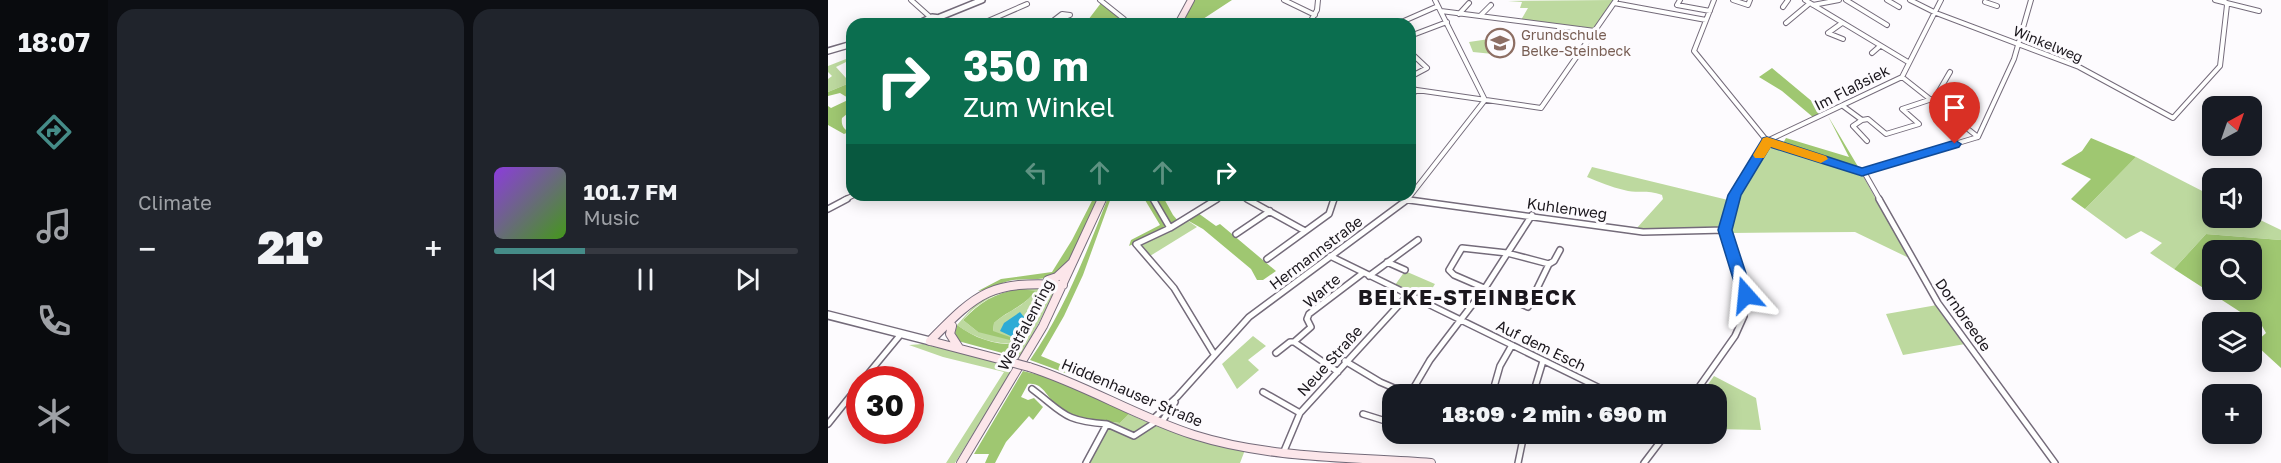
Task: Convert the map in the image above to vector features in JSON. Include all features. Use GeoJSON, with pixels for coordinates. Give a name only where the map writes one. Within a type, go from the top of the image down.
{"type":"FeatureCollection","features":[{"type":"Feature","properties":{"kind":"main road"},"geometry":{"type":"LineString","coordinates":[[1181,18],[1191,0]]}},
{"type":"Feature","properties":{"kind":"main road","name":"Westfalenring"},"geometry":{"type":"LineString","coordinates":[[961,463],[1018,370],[1076,259],[1101,201]]}},
{"type":"Feature","properties":{"kind":"main road"},"geometry":{"type":"LineString","coordinates":[[933,342],[984,293],[996,288],[1057,277],[1076,259]]}},
{"type":"Feature","properties":{"kind":"main road"},"geometry":{"type":"LineString","coordinates":[[1048,280],[1064,283]]}},
{"type":"Feature","properties":{"kind":"main road"},"geometry":{"type":"LineString","coordinates":[[1028,284],[1064,283]]}},
{"type":"Feature","properties":{"kind":"main road"},"geometry":{"type":"LineString","coordinates":[[933,342],[952,326],[966,308]]}},
{"type":"Feature","properties":{"kind":"main road"},"geometry":{"type":"LineString","coordinates":[[952,326],[950,334],[959,348]]}},
{"type":"Feature","properties":{"kind":"main road","name":"Hiddenhauser Straße"},"geometry":{"type":"LineString","coordinates":[[933,342],[1029,367],[1077,383],[1157,421],[1195,435],[1232,444],[1284,452],[1431,463]]}},
{"type":"Feature","properties":{"kind":"street"},"geometry":{"type":"LineString","coordinates":[[911,0],[927,18]]}},
{"type":"Feature","properties":{"kind":"street"},"geometry":{"type":"LineString","coordinates":[[934,18],[981,0]]}},
{"type":"Feature","properties":{"kind":"street"},"geometry":{"type":"LineString","coordinates":[[1100,0],[1123,18]]}},
{"type":"Feature","properties":{"kind":"street"},"geometry":{"type":"LineString","coordinates":[[1284,0],[1314,17],[1318,0]]}},
{"type":"Feature","properties":{"kind":"street"},"geometry":{"type":"LineString","coordinates":[[1435,0],[1485,100]]}},
{"type":"Feature","properties":{"kind":"street"},"geometry":{"type":"LineString","coordinates":[[1680,0],[1677,5],[1710,11]]}},
{"type":"Feature","properties":{"kind":"street"},"geometry":{"type":"LineString","coordinates":[[1714,0],[1694,51],[1767,141],[1864,172],[1978,137],[2014,58],[2031,0]]}},
{"type":"Feature","properties":{"kind":"street"},"geometry":{"type":"LineString","coordinates":[[1733,0],[1748,5],[1750,0]]}},
{"type":"Feature","properties":{"kind":"street"},"geometry":{"type":"LineString","coordinates":[[1783,7],[1788,0]]}},
{"type":"Feature","properties":{"kind":"street"},"geometry":{"type":"LineString","coordinates":[[1805,0],[1908,62]]}},
{"type":"Feature","properties":{"kind":"street"},"geometry":{"type":"LineString","coordinates":[[1786,23],[1811,4],[1839,0]]}},
{"type":"Feature","properties":{"kind":"street"},"geometry":{"type":"LineString","coordinates":[[1846,0],[1887,25]]}},
{"type":"Feature","properties":{"kind":"street"},"geometry":{"type":"LineString","coordinates":[[1887,0],[1899,7]]}},
{"type":"Feature","properties":{"kind":"street","name":"Winkelweg"},"geometry":{"type":"LineString","coordinates":[[1910,0],[1917,1],[1936,13],[2079,67],[2173,118],[2220,66],[2225,2]]}},
{"type":"Feature","properties":{"kind":"street","name":"Im Flaßsiek"},"geometry":{"type":"LineString","coordinates":[[1767,141],[1902,77],[1941,0]]}},
{"type":"Feature","properties":{"kind":"street"},"geometry":{"type":"LineString","coordinates":[[1978,0],[1997,6]]}},
{"type":"Feature","properties":{"kind":"street"},"geometry":{"type":"LineString","coordinates":[[2215,0],[2259,11]]}},
{"type":"Feature","properties":{"kind":"street"},"geometry":{"type":"LineString","coordinates":[[1416,90],[1541,108],[1615,1],[1706,20]]}},
{"type":"Feature","properties":{"kind":"street"},"geometry":{"type":"LineString","coordinates":[[1459,14],[1469,3]]}},
{"type":"Feature","properties":{"kind":"street"},"geometry":{"type":"LineString","coordinates":[[995,18],[1027,4]]}},
{"type":"Feature","properties":{"kind":"street"},"geometry":{"type":"LineString","coordinates":[[1480,16],[1491,5]]}},
{"type":"Feature","properties":{"kind":"street"},"geometry":{"type":"LineString","coordinates":[[1414,18],[1440,9],[1459,14],[1595,31]]}},
{"type":"Feature","properties":{"kind":"street"},"geometry":{"type":"LineString","coordinates":[[1057,18],[1062,14],[1070,15],[1063,18]]}},
{"type":"Feature","properties":{"kind":"street"},"geometry":{"type":"LineString","coordinates":[[1416,34],[1447,22]]}},
{"type":"Feature","properties":{"kind":"street"},"geometry":{"type":"LineString","coordinates":[[1842,23],[1828,33],[1843,39]]}},
{"type":"Feature","properties":{"kind":"street"},"geometry":{"type":"LineString","coordinates":[[828,51],[846,46]]}},
{"type":"Feature","properties":{"kind":"street"},"geometry":{"type":"LineString","coordinates":[[1872,53],[1880,46]]}},
{"type":"Feature","properties":{"kind":"street"},"geometry":{"type":"LineString","coordinates":[[1416,58],[1427,69],[1416,74]]}},
{"type":"Feature","properties":{"kind":"street"},"geometry":{"type":"LineString","coordinates":[[1867,141],[1853,126],[1868,119],[1886,134],[1918,124],[1902,109],[1932,100],[1950,72]]}},
{"type":"Feature","properties":{"kind":"street"},"geometry":{"type":"LineString","coordinates":[[1902,77],[1978,137]]}},
{"type":"Feature","properties":{"kind":"street","name":"Hermannstraße"},"geometry":{"type":"LineString","coordinates":[[1416,188],[1485,100]]}},
{"type":"Feature","properties":{"kind":"street"},"geometry":{"type":"LineString","coordinates":[[1844,106],[1862,120]]}},
{"type":"Feature","properties":{"kind":"street"},"geometry":{"type":"LineString","coordinates":[[1701,384],[1735,336],[1746,309],[1744,289],[1725,230],[1734,195],[1767,141]]}},
{"type":"Feature","properties":{"kind":"street","name":"Dornbreede"},"geometry":{"type":"LineString","coordinates":[[1864,172],[1935,297],[2055,463]]}},
{"type":"Feature","properties":{"kind":"street"},"geometry":{"type":"LineString","coordinates":[[828,209],[846,200]]}},
{"type":"Feature","properties":{"kind":"street"},"geometry":{"type":"LineString","coordinates":[[1154,201],[1170,228]]}},
{"type":"Feature","properties":{"kind":"street"},"geometry":{"type":"LineString","coordinates":[[1213,201],[1170,228],[1136,244],[1174,288],[1214,354]]}},
{"type":"Feature","properties":{"kind":"street"},"geometry":{"type":"LineString","coordinates":[[1251,201],[1305,231]]}},
{"type":"Feature","properties":{"kind":"street"},"geometry":{"type":"LineString","coordinates":[[1267,259],[1332,211],[1334,201]]}},
{"type":"Feature","properties":{"kind":"street","name":"Hermannstraße"},"geometry":{"type":"LineString","coordinates":[[1157,421],[1249,317],[1406,201]]}},
{"type":"Feature","properties":{"kind":"street","name":"Kuhlenweg"},"geometry":{"type":"LineString","coordinates":[[1415,201],[1654,233],[1725,230]]}},
{"type":"Feature","properties":{"kind":"street"},"geometry":{"type":"LineString","coordinates":[[1236,234],[1270,211]]}},
{"type":"Feature","properties":{"kind":"street"},"geometry":{"type":"LineString","coordinates":[[1415,384],[1459,320],[1485,288],[1532,215]]}},
{"type":"Feature","properties":{"kind":"street"},"geometry":{"type":"LineString","coordinates":[[1366,274],[1418,240]]}},
{"type":"Feature","properties":{"kind":"street"},"geometry":{"type":"LineString","coordinates":[[1549,264],[1507,253],[1462,248],[1449,270],[1454,275],[1528,307],[1549,264],[1554,261],[1560,250]]}},
{"type":"Feature","properties":{"kind":"street","name":"Auf dem Esch"},"geometry":{"type":"LineString","coordinates":[[1330,256],[1592,384]]}},
{"type":"Feature","properties":{"kind":"street"},"geometry":{"type":"LineString","coordinates":[[1387,262],[1405,270]]}},
{"type":"Feature","properties":{"kind":"street","name":"Warte"},"geometry":{"type":"LineString","coordinates":[[1294,342],[1311,327],[1307,318],[1309,315],[1366,274]]}},
{"type":"Feature","properties":{"kind":"street","name":"Neue Straße"},"geometry":{"type":"LineString","coordinates":[[1284,452],[1300,413],[1338,372],[1345,361],[1408,295]]}},
{"type":"Feature","properties":{"kind":"street","name":"Hiddenhauser Straße"},"geometry":{"type":"LineString","coordinates":[[828,315],[933,342]]}},
{"type":"Feature","properties":{"kind":"street"},"geometry":{"type":"LineString","coordinates":[[875,366],[901,334]]}},
{"type":"Feature","properties":{"kind":"street"},"geometry":{"type":"LineString","coordinates":[[1276,353],[1290,342],[1294,342],[1338,372]]}},
{"type":"Feature","properties":{"kind":"street"},"geometry":{"type":"LineString","coordinates":[[1495,384],[1500,366],[1512,345]]}},
{"type":"Feature","properties":{"kind":"street"},"geometry":{"type":"LineString","coordinates":[[1536,384],[1543,360]]}},
{"type":"Feature","properties":{"kind":"street"},"geometry":{"type":"LineString","coordinates":[[1345,361],[1385,384]]}},
{"type":"Feature","properties":{"kind":"street"},"geometry":{"type":"LineString","coordinates":[[1032,389],[1056,411],[1069,418],[1107,424],[1129,436],[1143,433],[1157,421]]}},
{"type":"Feature","properties":{"kind":"street"},"geometry":{"type":"LineString","coordinates":[[1263,392],[1300,413]]}},
{"type":"Feature","properties":{"kind":"street"},"geometry":{"type":"LineString","coordinates":[[828,424],[846,402]]}},
{"type":"Feature","properties":{"kind":"street"},"geometry":{"type":"LineString","coordinates":[[1363,414],[1382,420]]}},
{"type":"Feature","properties":{"kind":"street"},"geometry":{"type":"LineString","coordinates":[[1086,463],[1107,424]]}},
{"type":"Feature","properties":{"kind":"street"},"geometry":{"type":"LineString","coordinates":[[1518,463],[1522,444]]}},
{"type":"Feature","properties":{"kind":"street"},"geometry":{"type":"LineString","coordinates":[[1644,463],[1658,444]]}},
{"type":"Feature","properties":{"kind":"green space"},"geometry":{"type":"Polygon","coordinates":[[[1194,0],[1232,0],[1205,18],[1185,18],[1194,0]]]}},
{"type":"Feature","properties":{"kind":"green space"},"geometry":{"type":"Polygon","coordinates":[[[1614,0],[1594,29],[1521,20],[1528,8],[1520,8],[1522,2],[1508,1],[1614,0]]]}},
{"type":"Feature","properties":{"kind":"green space"},"geometry":{"type":"Polygon","coordinates":[[[1101,3],[1122,18],[1090,18],[1101,3]]]}},
{"type":"Feature","properties":{"kind":"green space"},"geometry":{"type":"Polygon","coordinates":[[[1496,38],[1510,40],[1503,55],[1473,52],[1469,42],[1496,38]]]}},
{"type":"Feature","properties":{"kind":"green space"},"geometry":{"type":"Polygon","coordinates":[[[846,59],[846,62],[836,67],[846,78],[846,84],[828,92],[828,79],[832,76],[828,72],[828,66],[846,59]]]}},
{"type":"Feature","properties":{"kind":"green space"},"geometry":{"type":"Polygon","coordinates":[[[1772,68],[1826,113],[1814,118],[1782,91],[1759,77],[1772,68]]]}},
{"type":"Feature","properties":{"kind":"green space"},"geometry":{"type":"Polygon","coordinates":[[[846,84],[846,97],[840,93],[828,96],[828,92],[846,84]]]}},
{"type":"Feature","properties":{"kind":"green space"},"geometry":{"type":"Polygon","coordinates":[[[846,101],[846,115],[842,118],[842,124],[846,133],[828,125],[828,106],[831,108],[846,101]]]}},
{"type":"Feature","properties":{"kind":"green space"},"geometry":{"type":"Polygon","coordinates":[[[1828,116],[1860,170],[1782,145],[1786,138],[1849,157],[1828,116]]]}},
{"type":"Feature","properties":{"kind":"green space"},"geometry":{"type":"Polygon","coordinates":[[[2091,138],[2136,157],[2085,209],[2071,199],[2091,179],[2061,164],[2082,151],[2091,138]]]}},
{"type":"Feature","properties":{"kind":"green space"},"geometry":{"type":"Polygon","coordinates":[[[1770,144],[1863,176],[1909,258],[1855,232],[1730,233],[1738,195],[1770,144]]]}},
{"type":"Feature","properties":{"kind":"green space"},"geometry":{"type":"Polygon","coordinates":[[[2136,157],[2202,191],[2202,228],[2262,228],[2262,221],[2281,230],[2281,240],[2206,234],[2174,269],[2150,253],[2162,243],[2141,231],[2126,239],[2085,209],[2136,157]]]}},
{"type":"Feature","properties":{"kind":"green space"},"geometry":{"type":"Polygon","coordinates":[[[1592,167],[1728,200],[1722,224],[1717,227],[1662,231],[1636,229],[1663,199],[1662,195],[1629,191],[1596,181],[1587,177],[1592,167]]]}},
{"type":"Feature","properties":{"kind":"green space"},"geometry":{"type":"Polygon","coordinates":[[[1092,201],[1096,201],[1081,237],[1058,273],[1042,279],[1013,280],[978,291],[1001,279],[1052,272],[1092,201]]]}},
{"type":"Feature","properties":{"kind":"green space"},"geometry":{"type":"Polygon","coordinates":[[[1107,201],[1110,201],[1083,275],[1064,316],[1041,356],[1103,382],[1101,386],[1030,360],[1065,301],[1107,201]]]}},
{"type":"Feature","properties":{"kind":"green space"},"geometry":{"type":"Polygon","coordinates":[[[1146,201],[1165,201],[1179,222],[1129,246],[1131,240],[1160,225],[1146,201]]]}},
{"type":"Feature","properties":{"kind":"green space"},"geometry":{"type":"Polygon","coordinates":[[[1198,213],[1216,226],[1220,224],[1276,271],[1263,280],[1257,280],[1251,269],[1203,229],[1187,220],[1198,213]]]}},
{"type":"Feature","properties":{"kind":"green space"},"geometry":{"type":"Polygon","coordinates":[[[1187,220],[1197,227],[1150,256],[1141,247],[1142,243],[1187,220]]]}},
{"type":"Feature","properties":{"kind":"green space"},"geometry":{"type":"Polygon","coordinates":[[[2206,234],[2281,240],[2281,368],[2262,351],[2262,337],[2266,333],[2262,326],[2262,312],[2240,312],[2222,300],[2262,300],[2262,240],[2202,240],[2202,287],[2174,269],[2206,234]]]}},
{"type":"Feature","properties":{"kind":"green space"},"geometry":{"type":"Polygon","coordinates":[[[1405,271],[1435,284],[1426,298],[1395,285],[1405,271]]]}},
{"type":"Feature","properties":{"kind":"green space"},"geometry":{"type":"Polygon","coordinates":[[[1006,288],[1053,288],[1056,291],[1020,358],[1017,357],[1023,344],[988,341],[957,325],[980,299],[1006,288]],[[1005,291],[982,303],[963,320],[978,332],[993,331],[994,323],[1026,301],[1034,291],[1005,291]]]}},
{"type":"Feature","properties":{"kind":"green space"},"geometry":{"type":"Polygon","coordinates":[[[1021,289],[1035,291],[1026,301],[994,323],[993,331],[1010,337],[1010,340],[978,332],[963,320],[989,299],[1021,289]]]}},
{"type":"Feature","properties":{"kind":"green space"},"geometry":{"type":"Polygon","coordinates":[[[1937,305],[1965,344],[1903,355],[1886,314],[1937,305]]]}},
{"type":"Feature","properties":{"kind":"green space"},"geometry":{"type":"Polygon","coordinates":[[[957,325],[972,335],[988,341],[1023,344],[1017,357],[958,341],[955,333],[957,325]]]}},
{"type":"Feature","properties":{"kind":"green space"},"geometry":{"type":"Polygon","coordinates":[[[1253,336],[1266,346],[1248,360],[1259,370],[1237,389],[1222,364],[1253,336]]]}},
{"type":"Feature","properties":{"kind":"green space"},"geometry":{"type":"Polygon","coordinates":[[[923,344],[1015,366],[955,463],[946,463],[1004,372],[943,357],[909,345],[923,344]]]}},
{"type":"Feature","properties":{"kind":"green space"},"geometry":{"type":"Polygon","coordinates":[[[1023,371],[1063,381],[1129,414],[1120,423],[1074,416],[1059,408],[1042,388],[1028,384],[1021,397],[1028,400],[1034,398],[1043,407],[1033,420],[1029,416],[1006,442],[995,463],[985,463],[989,454],[974,454],[1023,371]]]}},
{"type":"Feature","properties":{"kind":"green space"},"geometry":{"type":"Polygon","coordinates":[[[1714,376],[1756,398],[1761,430],[1727,429],[1727,384],[1708,384],[1714,376]]]}},
{"type":"Feature","properties":{"kind":"green space"},"geometry":{"type":"Polygon","coordinates":[[[1129,414],[1186,436],[1245,450],[1240,463],[1090,463],[1111,422],[1120,423],[1129,414]]]}},
{"type":"Feature","properties":{"kind":"water"},"geometry":{"type":"Polygon","coordinates":[[[1020,312],[1024,317],[1020,336],[1015,338],[1000,331],[1004,323],[1020,312]]]}},
{"type":"Feature","properties":{"kind":"slow traffic"},"geometry":{"type":"LineString","coordinates":[[1760,155],[1767,141],[1821,159]]}},
{"type":"Feature","properties":{"kind":"place","name":"Grundschule Belke-Steinbeck"},"geometry":{"type":"Point","coordinates":[1500,43]}},
{"type":"Feature","properties":{"kind":"district","name":"BELKE-STEINBECK"},"geometry":{"type":"Point","coordinates":[1468,298]}},
{"type":"Feature","properties":{"kind":"route"},"geometry":{"type":"LineString","coordinates":[[1746,295],[1725,230],[1734,195],[1767,141],[1862,172],[1955,144]]}}]}
